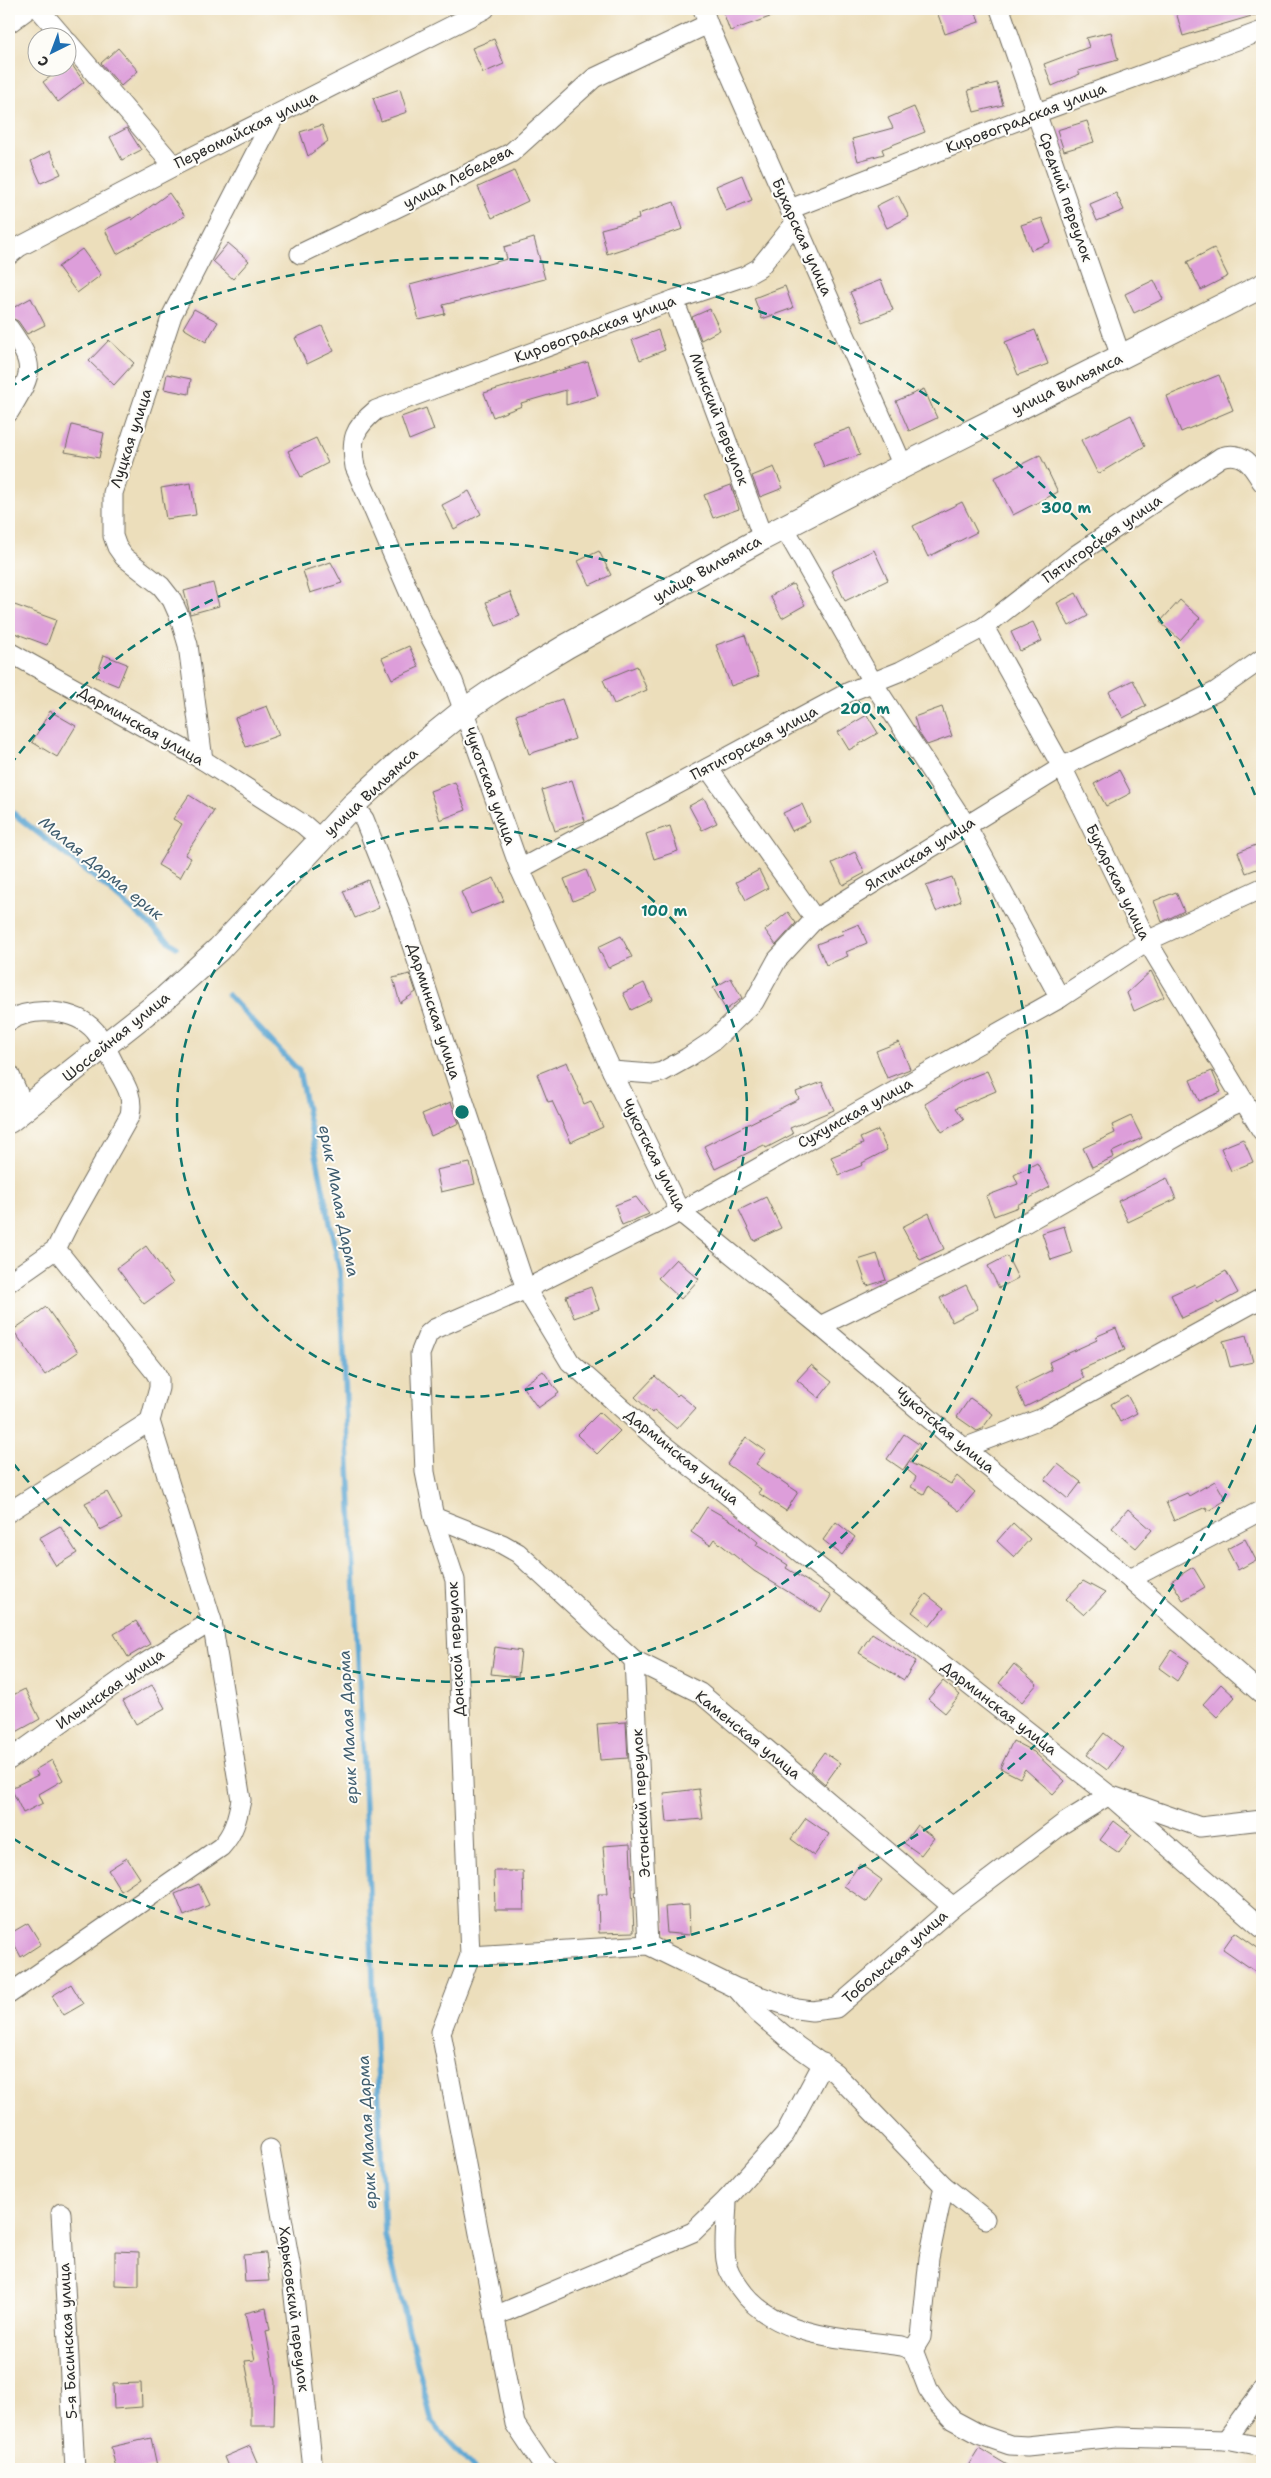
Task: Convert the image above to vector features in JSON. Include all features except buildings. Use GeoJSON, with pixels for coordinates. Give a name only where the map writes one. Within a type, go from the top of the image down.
{"type":"FeatureCollection","features":[{"type":"Feature","properties":{"kind":"main road","name":"улица Вильямса"},"geometry":{"type":"LineString","coordinates":[[219,949],[353,805],[400,762],[462,712],[567,646],[774,532],[1262,286]]}},
{"type":"Feature","properties":{"kind":"main road","name":"Шоссейная улица"},"geometry":{"type":"LineString","coordinates":[[17,1115],[165,998],[219,949]]}},
{"type":"Feature","properties":{"kind":"street"},"geometry":{"type":"LineString","coordinates":[[9,23],[28,9]]}},
{"type":"Feature","properties":{"kind":"street"},"geometry":{"type":"LineString","coordinates":[[39,9],[55,28]]}},
{"type":"Feature","properties":{"kind":"street","name":"Первомайская улица"},"geometry":{"type":"LineString","coordinates":[[9,255],[19,247],[174,166],[486,9]]}},
{"type":"Feature","properties":{"kind":"street","name":"Средний переулок"},"geometry":{"type":"LineString","coordinates":[[1000,9],[1121,357]]}},
{"type":"Feature","properties":{"kind":"street","name":"Бухарская улица"},"geometry":{"type":"LineString","coordinates":[[706,17],[903,466]]}},
{"type":"Feature","properties":{"kind":"street","name":"улица Лебедева"},"geometry":{"type":"LineString","coordinates":[[300,254],[512,152],[594,78],[706,17]]}},
{"type":"Feature","properties":{"kind":"street","name":"Кировоградская улица"},"geometry":{"type":"LineString","coordinates":[[376,410],[674,300],[746,276],[760,268],[793,215],[1037,113],[1262,31]]}},
{"type":"Feature","properties":{"kind":"street"},"geometry":{"type":"LineString","coordinates":[[78,54],[174,166]]}},
{"type":"Feature","properties":{"kind":"street","name":"Луцкая улица"},"geometry":{"type":"LineString","coordinates":[[203,760],[188,645],[180,618],[172,600],[161,586],[124,557],[117,547],[113,536],[113,493],[172,315],[274,117]]}},
{"type":"Feature","properties":{"kind":"street","name":"Минский переулок"},"geometry":{"type":"LineString","coordinates":[[674,300],[774,532],[966,826],[1060,998]]}},
{"type":"Feature","properties":{"kind":"street"},"geometry":{"type":"LineString","coordinates":[[9,328],[24,351],[30,367],[24,386],[9,412]]}},
{"type":"Feature","properties":{"kind":"street","name":"Чукотская улица"},"geometry":{"type":"LineString","coordinates":[[376,410],[364,419],[356,430],[352,447],[355,467],[419,615],[453,681],[462,712],[520,869],[612,1071],[680,1212],[820,1326],[964,1448],[1130,1579],[1262,1694]]}},
{"type":"Feature","properties":{"kind":"street","name":"Пятигорская улица"},"geometry":{"type":"LineString","coordinates":[[520,869],[849,692],[900,671],[984,627],[1076,556],[1221,457],[1236,454],[1250,463],[1262,482]]}},
{"type":"Feature","properties":{"kind":"street","name":"Бухарская улица"},"geometry":{"type":"LineString","coordinates":[[984,627],[1062,767],[1147,941],[1262,1132]]}},
{"type":"Feature","properties":{"kind":"street","name":"Дарминская улица"},"geometry":{"type":"LineString","coordinates":[[9,652],[203,760],[304,824],[320,839]]}},
{"type":"Feature","properties":{"kind":"street","name":"Ялтинская улица"},"geometry":{"type":"LineString","coordinates":[[612,1071],[652,1074],[662,1072],[714,1040],[754,1002],[777,960],[815,919],[1062,767],[1215,692],[1262,658]]}},
{"type":"Feature","properties":{"kind":"street"},"geometry":{"type":"LineString","coordinates":[[708,768],[815,919]]}},
{"type":"Feature","properties":{"kind":"street","name":"Дарминская улица"},"geometry":{"type":"LineString","coordinates":[[353,805],[364,819],[401,912],[526,1289],[570,1362],[662,1444],[1109,1794],[1262,1928]]}},
{"type":"Feature","properties":{"kind":"street","name":"Сухумская улица"},"geometry":{"type":"LineString","coordinates":[[441,1326],[526,1289],[680,1212],[1060,998],[1147,941],[1262,888]]}},
{"type":"Feature","properties":{"kind":"street"},"geometry":{"type":"LineString","coordinates":[[9,1021],[43,1012],[63,1014],[82,1020],[95,1032],[105,1047],[128,1090],[132,1103],[130,1115],[56,1249],[9,1282]]}},
{"type":"Feature","properties":{"kind":"street"},"geometry":{"type":"LineString","coordinates":[[9,1073],[17,1115]]}},
{"type":"Feature","properties":{"kind":"street"},"geometry":{"type":"LineString","coordinates":[[820,1326],[988,1244],[1222,1111],[1243,1102]]}},
{"type":"Feature","properties":{"kind":"street"},"geometry":{"type":"LineString","coordinates":[[9,1994],[210,1855],[230,1837],[241,1800],[212,1621],[150,1421],[159,1388],[155,1372],[56,1249]]}},
{"type":"Feature","properties":{"kind":"street"},"geometry":{"type":"LineString","coordinates":[[964,1448],[1043,1418],[1262,1298]]}},
{"type":"Feature","properties":{"kind":"street","name":"Донской переулок"},"geometry":{"type":"LineString","coordinates":[[441,1326],[428,1334],[420,1354],[425,1472],[434,1517],[454,1580],[470,1956]]}},
{"type":"Feature","properties":{"kind":"street"},"geometry":{"type":"LineString","coordinates":[[9,1512],[150,1421]]}},
{"type":"Feature","properties":{"kind":"street"},"geometry":{"type":"LineString","coordinates":[[1130,1579],[1262,1510]]}},
{"type":"Feature","properties":{"kind":"street","name":"Каменская улица"},"geometry":{"type":"LineString","coordinates":[[434,1517],[502,1544],[518,1553],[634,1660],[700,1693],[953,1907]]}},
{"type":"Feature","properties":{"kind":"street","name":"Ильинская улица"},"geometry":{"type":"LineString","coordinates":[[9,1760],[142,1665],[212,1621]]}},
{"type":"Feature","properties":{"kind":"street","name":"Эстонский переулок"},"geometry":{"type":"LineString","coordinates":[[634,1660],[648,1945]]}},
{"type":"Feature","properties":{"kind":"street"},"geometry":{"type":"LineString","coordinates":[[1109,1794],[1200,1827],[1262,1820]]}},
{"type":"Feature","properties":{"kind":"street","name":"Тобольская улица"},"geometry":{"type":"LineString","coordinates":[[470,1956],[648,1945],[736,1988],[797,2009],[812,2011],[836,2008],[953,1907],[1064,1823],[1109,1794]]}},
{"type":"Feature","properties":{"kind":"street"},"geometry":{"type":"LineString","coordinates":[[470,1956],[441,2032],[515,2424],[543,2466],[548,2469]]}},
{"type":"Feature","properties":{"kind":"street"},"geometry":{"type":"LineString","coordinates":[[736,1988],[758,2013],[797,2046],[824,2063],[944,2186],[985,2219]]}},
{"type":"Feature","properties":{"kind":"street"},"geometry":{"type":"LineString","coordinates":[[495,2316],[692,2232],[727,2199],[785,2134],[824,2063]]}},
{"type":"Feature","properties":{"kind":"street","name":"Харьковский переулок"},"geometry":{"type":"LineString","coordinates":[[270,2149],[291,2269],[313,2469]]}},
{"type":"Feature","properties":{"kind":"street"},"geometry":{"type":"LineString","coordinates":[[913,2350],[921,2337],[929,2258],[944,2186]]}},
{"type":"Feature","properties":{"kind":"street"},"geometry":{"type":"LineString","coordinates":[[727,2199],[726,2260],[731,2277],[744,2295],[762,2312],[781,2323],[826,2335],[902,2346],[913,2350],[928,2389],[938,2404],[953,2420],[981,2435],[1010,2445],[1027,2446],[1116,2436],[1226,2440],[1262,2447]]}},
{"type":"Feature","properties":{"kind":"street","name":"5-я Басинская улица"},"geometry":{"type":"LineString","coordinates":[[61,2213],[75,2469]]}},
{"type":"Feature","properties":{"kind":"street"},"geometry":{"type":"LineString","coordinates":[[1226,2440],[1262,2391]]}},
{"type":"Feature","properties":{"kind":"waterway","name":"Малая Дарма ерик"},"geometry":{"type":"LineString","coordinates":[[9,810],[94,877],[176,947]]}},
{"type":"Feature","properties":{"kind":"waterway","name":"ерик Малая Дарма"},"geometry":{"type":"LineString","coordinates":[[228,995],[299,1071],[340,1272],[385,2235],[432,2422],[474,2469]]}}]}
